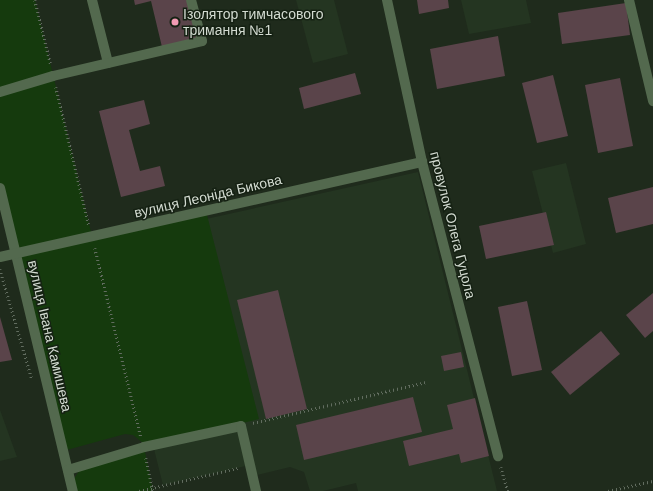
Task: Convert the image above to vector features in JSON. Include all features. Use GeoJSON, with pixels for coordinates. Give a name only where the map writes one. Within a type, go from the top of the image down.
{"type":"FeatureCollection","features":[{"type":"Feature","properties":{"kind":"street"},"geometry":{"type":"LineString","coordinates":[[92,0],[108,63]]}},
{"type":"Feature","properties":{"kind":"street"},"geometry":{"type":"LineString","coordinates":[[0,92],[108,63],[202,42],[192,0]]}},
{"type":"Feature","properties":{"kind":"street","name":"провулок Олега Гуцола"},"geometry":{"type":"LineString","coordinates":[[387,0],[422,162],[498,456]]}},
{"type":"Feature","properties":{"kind":"street"},"geometry":{"type":"LineString","coordinates":[[629,0],[653,101]]}},
{"type":"Feature","properties":{"kind":"street","name":"вулиця Леоніда Бикова"},"geometry":{"type":"LineString","coordinates":[[0,257],[422,162]]}},
{"type":"Feature","properties":{"kind":"street","name":"вулиця Івана Камишева"},"geometry":{"type":"LineString","coordinates":[[0,189],[72,491]]}},
{"type":"Feature","properties":{"kind":"street"},"geometry":{"type":"LineString","coordinates":[[68,470],[144,448],[241,426],[256,491]]}},
{"type":"Feature","properties":{"kind":"path"},"geometry":{"type":"LineString","coordinates":[[241,426],[427,382]]}},
{"type":"Feature","properties":{"kind":"path"},"geometry":{"type":"LineString","coordinates":[[498,456],[508,491]]}},
{"type":"Feature","properties":{"kind":"path"},"geometry":{"type":"LineString","coordinates":[[139,491],[251,465]]}},
{"type":"Feature","properties":{"kind":"path"},"geometry":{"type":"LineString","coordinates":[[608,491],[653,482]]}},
{"type":"Feature","properties":{"kind":"shaded area"},"geometry":{"type":"Polygon","coordinates":[[[296,0],[334,0],[348,54],[313,63],[296,0]]]}},
{"type":"Feature","properties":{"kind":"shaded area"},"geometry":{"type":"Polygon","coordinates":[[[461,0],[526,0],[531,23],[469,34],[461,0]]]}},
{"type":"Feature","properties":{"kind":"shaded area"},"geometry":{"type":"Polygon","coordinates":[[[566,163],[586,244],[553,253],[532,171],[566,163]]]}},
{"type":"Feature","properties":{"kind":"shaded area"},"geometry":{"type":"Polygon","coordinates":[[[418,172],[497,491],[358,491],[356,483],[323,491],[310,491],[304,472],[290,467],[253,476],[250,465],[163,485],[102,242],[418,172]]]}},
{"type":"Feature","properties":{"kind":"shaded area"},"geometry":{"type":"Polygon","coordinates":[[[0,410],[17,457],[0,461],[0,410]]]}},
{"type":"Feature","properties":{"kind":"green space"},"geometry":{"type":"Polygon","coordinates":[[[0,0],[35,0],[92,236],[206,211],[259,419],[144,447],[153,491],[73,491],[71,484],[82,466],[143,443],[133,435],[125,434],[63,451],[0,191],[0,0]]]}},
{"type":"Feature","properties":{"kind":"building","name":"Ізолятор тимчасового тримання №1"},"geometry":{"type":"Polygon","coordinates":[[[134,0],[189,0],[198,38],[162,47],[151,1],[135,5],[134,0]]]}},
{"type":"Feature","properties":{"kind":"building"},"geometry":{"type":"Polygon","coordinates":[[[417,0],[448,0],[449,8],[419,14],[417,0]]]}},
{"type":"Feature","properties":{"kind":"building"},"geometry":{"type":"Polygon","coordinates":[[[626,3],[630,35],[562,44],[558,13],[626,3]]]}},
{"type":"Feature","properties":{"kind":"building"},"geometry":{"type":"Polygon","coordinates":[[[498,36],[505,76],[437,89],[430,49],[498,36]]]}},
{"type":"Feature","properties":{"kind":"building"},"geometry":{"type":"Polygon","coordinates":[[[355,73],[361,94],[304,109],[299,88],[355,73]]]}},
{"type":"Feature","properties":{"kind":"building"},"geometry":{"type":"Polygon","coordinates":[[[553,75],[568,136],[537,143],[522,83],[553,75]]]}},
{"type":"Feature","properties":{"kind":"building"},"geometry":{"type":"Polygon","coordinates":[[[620,78],[633,146],[598,153],[585,85],[620,78]]]}},
{"type":"Feature","properties":{"kind":"building"},"geometry":{"type":"Polygon","coordinates":[[[144,100],[150,124],[129,130],[140,171],[160,166],[165,186],[121,197],[99,111],[144,100]]]}},
{"type":"Feature","properties":{"kind":"building"},"geometry":{"type":"Polygon","coordinates":[[[653,187],[653,224],[616,233],[608,198],[653,187]]]}},
{"type":"Feature","properties":{"kind":"building"},"geometry":{"type":"Polygon","coordinates":[[[546,212],[554,245],[486,259],[479,226],[546,212]]]}},
{"type":"Feature","properties":{"kind":"building"},"geometry":{"type":"Polygon","coordinates":[[[278,290],[307,409],[266,419],[237,300],[278,290]]]}},
{"type":"Feature","properties":{"kind":"building"},"geometry":{"type":"Polygon","coordinates":[[[653,293],[653,331],[645,338],[626,315],[653,293]]]}},
{"type":"Feature","properties":{"kind":"building"},"geometry":{"type":"Polygon","coordinates":[[[527,301],[542,370],[512,376],[498,307],[527,301]]]}},
{"type":"Feature","properties":{"kind":"building"},"geometry":{"type":"Polygon","coordinates":[[[0,317],[12,360],[0,362],[0,317]]]}},
{"type":"Feature","properties":{"kind":"building"},"geometry":{"type":"Polygon","coordinates":[[[601,331],[620,354],[570,395],[551,372],[601,331]]]}},
{"type":"Feature","properties":{"kind":"building"},"geometry":{"type":"Polygon","coordinates":[[[461,352],[464,367],[444,371],[441,356],[461,352]]]}},
{"type":"Feature","properties":{"kind":"building"},"geometry":{"type":"Polygon","coordinates":[[[413,397],[422,432],[304,460],[296,425],[413,397]]]}},
{"type":"Feature","properties":{"kind":"building"},"geometry":{"type":"Polygon","coordinates":[[[475,398],[489,456],[461,463],[459,454],[409,466],[403,441],[453,429],[447,405],[475,398]]]}},
{"type":"Feature","properties":{"kind":"place","name":"Ізолятор тимчасового тримання №1"},"geometry":{"type":"Point","coordinates":[175,22]}}]}
